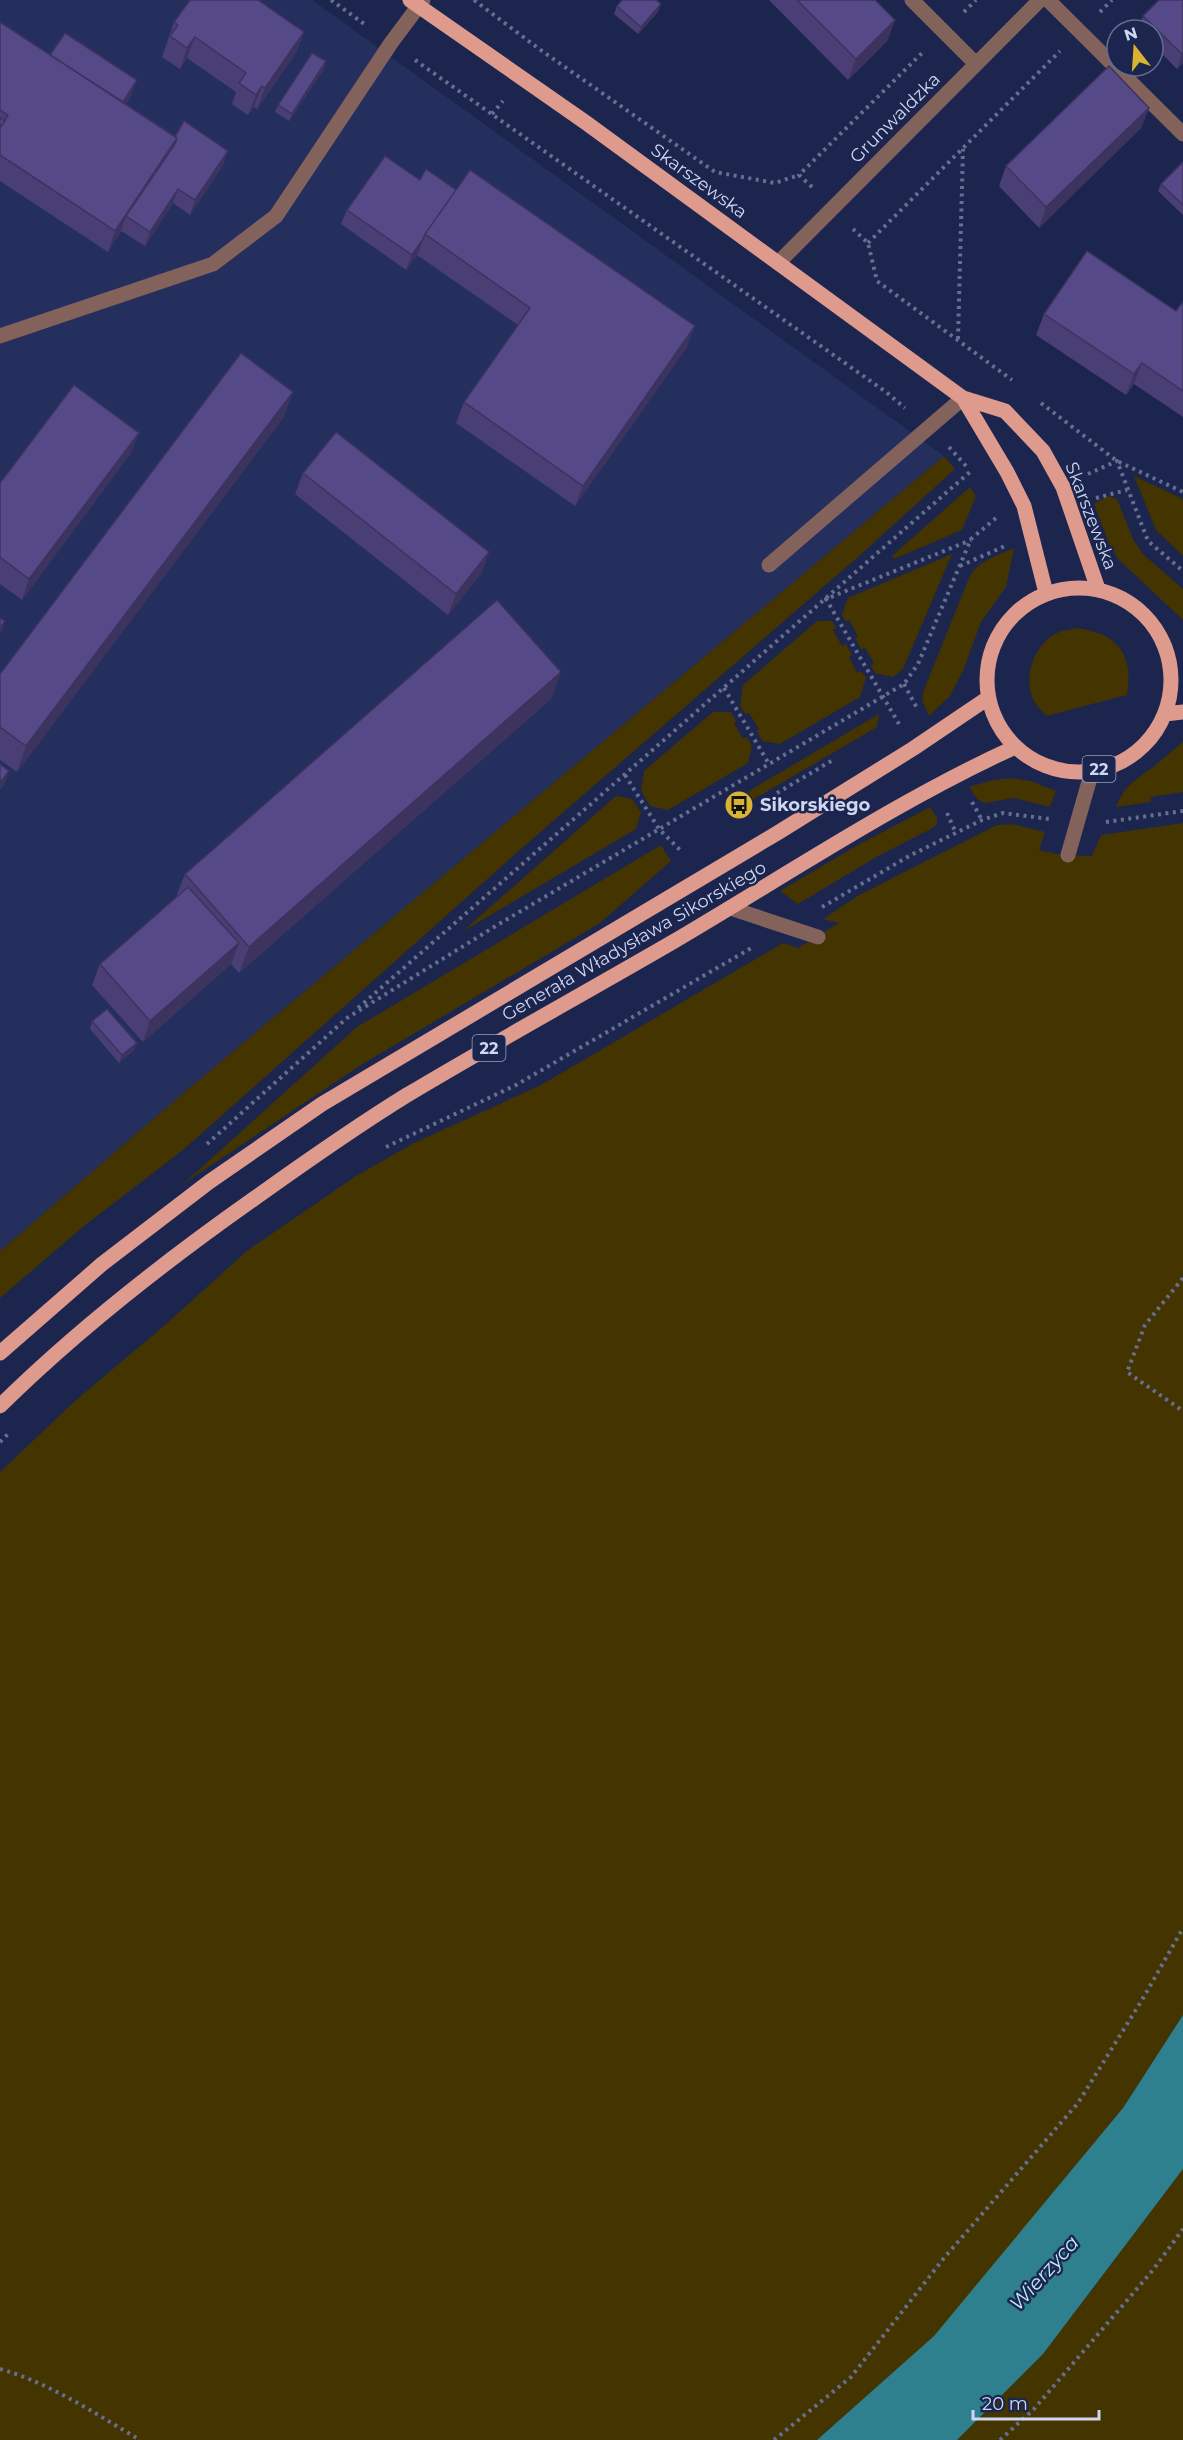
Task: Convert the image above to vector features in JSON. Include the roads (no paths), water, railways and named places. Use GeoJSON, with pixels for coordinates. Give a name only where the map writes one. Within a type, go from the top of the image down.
{"type":"FeatureCollection","features":[{"type":"Feature","properties":{"kind":"main road","name":"Skarszewska"},"geometry":{"type":"LineString","coordinates":[[417,2],[558,102],[963,398],[1005,411],[1043,450],[1063,487],[1098,589]]}},
{"type":"Feature","properties":{"kind":"main road","name":"Skarszewska"},"geometry":{"type":"LineString","coordinates":[[963,398],[1008,472],[1023,507],[1046,593]]}},
{"type":"Feature","properties":{"kind":"main road","name":"22"},"geometry":{"type":"LineString","coordinates":[[1072,587],[1098,589],[1129,602],[1154,625],[1176,656],[1172,685],[1165,714],[1148,742],[1122,761],[1092,771],[1064,771],[1038,762],[1015,747],[998,724],[988,698],[987,666],[998,635],[1018,609],[1046,593],[1072,587]]}},
{"type":"Feature","properties":{"kind":"main road","name":"Generała Władysława Sikorskiego"},"geometry":{"type":"LineString","coordinates":[[0,1353],[102,1264],[209,1182],[322,1104],[779,832],[924,742],[988,698]]}},
{"type":"Feature","properties":{"kind":"main road"},"geometry":{"type":"LineString","coordinates":[[1165,714],[1183,712]]}},
{"type":"Feature","properties":{"kind":"main road","name":"Generała Władysława Sikorskiego"},"geometry":{"type":"LineString","coordinates":[[0,1406],[105,1312],[201,1236],[293,1170],[404,1097],[730,908],[879,817],[934,786],[1015,747]]}},
{"type":"Feature","properties":{"kind":"street"},"geometry":{"type":"LineString","coordinates":[[912,0],[976,64]]}},
{"type":"Feature","properties":{"kind":"street","name":"Grunwaldzka"},"geometry":{"type":"LineString","coordinates":[[778,263],[1040,0]]}},
{"type":"Feature","properties":{"kind":"street"},"geometry":{"type":"LineString","coordinates":[[1048,0],[1183,134]]}},
{"type":"Feature","properties":{"kind":"street"},"geometry":{"type":"LineString","coordinates":[[0,336],[213,264],[276,216],[417,2]]}},
{"type":"Feature","properties":{"kind":"street"},"geometry":{"type":"LineString","coordinates":[[769,564],[963,398]]}},
{"type":"Feature","properties":{"kind":"street"},"geometry":{"type":"LineString","coordinates":[[1068,855],[1092,771]]}},
{"type":"Feature","properties":{"kind":"street"},"geometry":{"type":"LineString","coordinates":[[730,908],[818,937]]}},
{"type":"Feature","properties":{"kind":"water","name":"Wierzyca"},"geometry":{"type":"Polygon","coordinates":[[[1183,2015],[1183,2169],[1043,2354],[957,2440],[817,2440],[934,2336],[1123,2108],[1183,2015]]]}},
{"type":"Feature","properties":{"kind":"place","name":"Sikorskiego"},"geometry":{"type":"Point","coordinates":[739,805]}}]}
